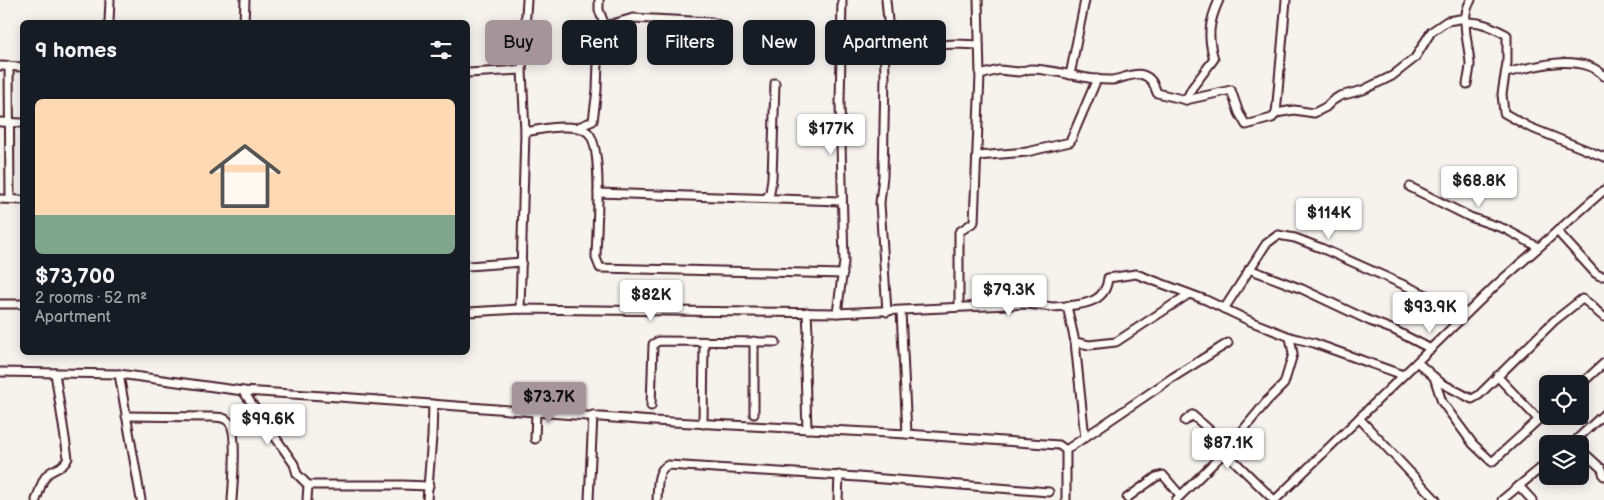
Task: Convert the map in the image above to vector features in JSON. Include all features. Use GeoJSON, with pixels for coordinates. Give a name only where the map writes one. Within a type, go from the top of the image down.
{"type":"FeatureCollection","features":[{"type":"Feature","properties":{"kind":"street"},"geometry":{"type":"LineString","coordinates":[[109,20],[110,0]]}},
{"type":"Feature","properties":{"kind":"street"},"geometry":{"type":"LineString","coordinates":[[244,20],[245,0]]}},
{"type":"Feature","properties":{"kind":"street"},"geometry":{"type":"LineString","coordinates":[[520,309],[525,132],[522,70],[526,0]]}},
{"type":"Feature","properties":{"kind":"street"},"geometry":{"type":"LineString","coordinates":[[599,0],[599,10],[603,20]]}},
{"type":"Feature","properties":{"kind":"street"},"geometry":{"type":"LineString","coordinates":[[837,313],[843,274],[840,103],[842,0]]}},
{"type":"Feature","properties":{"kind":"street"},"geometry":{"type":"LineString","coordinates":[[886,0],[888,20]]}},
{"type":"Feature","properties":{"kind":"street"},"geometry":{"type":"LineString","coordinates":[[959,307],[959,232],[974,222],[980,75],[978,0]]}},
{"type":"Feature","properties":{"kind":"street"},"geometry":{"type":"LineString","coordinates":[[1070,75],[1085,0]]}},
{"type":"Feature","properties":{"kind":"street"},"geometry":{"type":"LineString","coordinates":[[1186,100],[1192,88],[1214,60],[1209,43],[1211,17],[1219,0]]}},
{"type":"Feature","properties":{"kind":"street"},"geometry":{"type":"LineString","coordinates":[[980,75],[999,70],[1019,72],[1030,69],[1113,80],[1142,74],[1151,80],[1158,93],[1186,100],[1231,90],[1239,113],[1246,125],[1272,118],[1276,113],[1286,0]]}},
{"type":"Feature","properties":{"kind":"street"},"geometry":{"type":"LineString","coordinates":[[1467,84],[1470,66],[1465,21],[1471,0]]}},
{"type":"Feature","properties":{"kind":"street"},"geometry":{"type":"LineString","coordinates":[[627,20],[634,18],[673,20]]}},
{"type":"Feature","properties":{"kind":"street"},"geometry":{"type":"LineString","coordinates":[[1276,113],[1294,110],[1314,112],[1326,107],[1340,96],[1363,90],[1392,76],[1415,58],[1431,32],[1447,21],[1474,22],[1507,35],[1507,63],[1502,94],[1504,113],[1529,126],[1604,157]]}},
{"type":"Feature","properties":{"kind":"street"},"geometry":{"type":"LineString","coordinates":[[946,45],[979,45]]}},
{"type":"Feature","properties":{"kind":"street"},"geometry":{"type":"LineString","coordinates":[[1506,73],[1537,65],[1582,64],[1597,69],[1604,76]]}},
{"type":"Feature","properties":{"kind":"street"},"geometry":{"type":"LineString","coordinates":[[576,129],[593,121],[598,65]]}},
{"type":"Feature","properties":{"kind":"street"},"geometry":{"type":"LineString","coordinates":[[885,65],[883,176],[880,203],[887,312]]}},
{"type":"Feature","properties":{"kind":"street"},"geometry":{"type":"LineString","coordinates":[[0,66],[20,67]]}},
{"type":"Feature","properties":{"kind":"street"},"geometry":{"type":"LineString","coordinates":[[8,66],[10,199]]}},
{"type":"Feature","properties":{"kind":"street"},"geometry":{"type":"LineString","coordinates":[[470,73],[522,70]]}},
{"type":"Feature","properties":{"kind":"street"},"geometry":{"type":"LineString","coordinates":[[977,156],[1027,152],[1070,142],[1097,79]]}},
{"type":"Feature","properties":{"kind":"street"},"geometry":{"type":"LineString","coordinates":[[766,198],[770,193],[772,178],[775,83]]}},
{"type":"Feature","properties":{"kind":"street"},"geometry":{"type":"LineString","coordinates":[[0,122],[20,123]]}},
{"type":"Feature","properties":{"kind":"street"},"geometry":{"type":"LineString","coordinates":[[525,132],[547,128],[576,129],[587,132],[592,138],[596,151],[598,193],[596,258],[600,268],[843,274]]}},
{"type":"Feature","properties":{"kind":"street"},"geometry":{"type":"LineString","coordinates":[[1410,187],[1470,217],[1504,229],[1538,247]]}},
{"type":"Feature","properties":{"kind":"street"},"geometry":{"type":"LineString","coordinates":[[1186,421],[1192,415],[1208,428],[1222,444],[1226,452],[1275,500],[1467,313],[1538,247],[1604,191]]}},
{"type":"Feature","properties":{"kind":"street"},"geometry":{"type":"LineString","coordinates":[[598,193],[842,201]]}},
{"type":"Feature","properties":{"kind":"street"},"geometry":{"type":"LineString","coordinates":[[0,199],[20,200]]}},
{"type":"Feature","properties":{"kind":"street"},"geometry":{"type":"LineString","coordinates":[[1557,232],[1595,273],[1604,276]]}},
{"type":"Feature","properties":{"kind":"street"},"geometry":{"type":"LineString","coordinates":[[1224,309],[1266,244],[1278,235],[1295,238],[1394,282],[1432,296],[1467,313]]}},
{"type":"Feature","properties":{"kind":"street"},"geometry":{"type":"LineString","coordinates":[[470,266],[522,262]]}},
{"type":"Feature","properties":{"kind":"street"},"geometry":{"type":"LineString","coordinates":[[1249,270],[1302,289],[1370,321],[1394,330],[1431,349]]}},
{"type":"Feature","properties":{"kind":"street"},"geometry":{"type":"LineString","coordinates":[[470,312],[520,309],[837,313],[1027,304],[1053,307],[1084,305],[1099,299],[1108,285],[1108,278],[1136,274],[1290,337],[1314,343],[1403,375]]}},
{"type":"Feature","properties":{"kind":"street"},"geometry":{"type":"LineString","coordinates":[[1075,342],[1089,345],[1116,342],[1188,294]]}},
{"type":"Feature","properties":{"kind":"street"},"geometry":{"type":"LineString","coordinates":[[1417,362],[1441,383],[1472,399],[1479,395],[1497,376],[1507,369],[1554,321],[1582,299],[1591,303],[1596,311],[1604,317]]}},
{"type":"Feature","properties":{"kind":"street"},"geometry":{"type":"LineString","coordinates":[[0,304],[20,304]]}},
{"type":"Feature","properties":{"kind":"street"},"geometry":{"type":"LineString","coordinates":[[1067,306],[1075,342],[1085,438]]}},
{"type":"Feature","properties":{"kind":"street"},"geometry":{"type":"LineString","coordinates":[[901,311],[907,434]]}},
{"type":"Feature","properties":{"kind":"street"},"geometry":{"type":"LineString","coordinates":[[807,312],[808,333],[805,369],[807,429]]}},
{"type":"Feature","properties":{"kind":"street"},"geometry":{"type":"LineString","coordinates":[[1127,498],[1156,476],[1163,475],[1178,497],[1226,452],[1267,401],[1284,384],[1293,354],[1290,337]]}},
{"type":"Feature","properties":{"kind":"street"},"geometry":{"type":"LineString","coordinates":[[651,406],[653,344],[659,341],[776,342]]}},
{"type":"Feature","properties":{"kind":"street"},"geometry":{"type":"LineString","coordinates":[[704,342],[704,424]]}},
{"type":"Feature","properties":{"kind":"street"},"geometry":{"type":"LineString","coordinates":[[754,342],[754,414]]}},
{"type":"Feature","properties":{"kind":"street"},"geometry":{"type":"LineString","coordinates":[[1066,450],[1172,378],[1228,343]]}},
{"type":"Feature","properties":{"kind":"street"},"geometry":{"type":"LineString","coordinates":[[1589,377],[1604,363]]}},
{"type":"Feature","properties":{"kind":"street"},"geometry":{"type":"LineString","coordinates":[[0,372],[119,374],[243,391],[704,424],[907,434],[1059,445],[1066,450]]}},
{"type":"Feature","properties":{"kind":"street"},"geometry":{"type":"LineString","coordinates":[[36,500],[44,477],[63,466],[68,458],[55,373]]}},
{"type":"Feature","properties":{"kind":"street"},"geometry":{"type":"LineString","coordinates":[[119,374],[141,500]]}},
{"type":"Feature","properties":{"kind":"street"},"geometry":{"type":"LineString","coordinates":[[1434,376],[1442,402],[1447,410],[1473,444],[1492,462],[1538,419],[1497,376]]}},
{"type":"Feature","properties":{"kind":"street"},"geometry":{"type":"LineString","coordinates":[[243,391],[294,464],[297,474],[308,485],[428,486]]}},
{"type":"Feature","properties":{"kind":"street"},"geometry":{"type":"LineString","coordinates":[[427,500],[433,404]]}},
{"type":"Feature","properties":{"kind":"street"},"geometry":{"type":"LineString","coordinates":[[535,439],[536,412]]}},
{"type":"Feature","properties":{"kind":"street"},"geometry":{"type":"LineString","coordinates":[[1584,435],[1604,414]]}},
{"type":"Feature","properties":{"kind":"street"},"geometry":{"type":"LineString","coordinates":[[126,416],[207,417],[227,420],[234,431],[232,500]]}},
{"type":"Feature","properties":{"kind":"street"},"geometry":{"type":"LineString","coordinates":[[589,500],[593,416]]}},
{"type":"Feature","properties":{"kind":"street"},"geometry":{"type":"LineString","coordinates":[[1359,418],[1436,500]]}},
{"type":"Feature","properties":{"kind":"street"},"geometry":{"type":"LineString","coordinates":[[1066,450],[1066,500]]}},
{"type":"Feature","properties":{"kind":"street"},"geometry":{"type":"LineString","coordinates":[[1589,457],[1602,469],[1604,476]]}},
{"type":"Feature","properties":{"kind":"street"},"geometry":{"type":"LineString","coordinates":[[657,500],[660,473],[668,465],[839,475],[1049,492]]}},
{"type":"Feature","properties":{"kind":"street"},"geometry":{"type":"LineString","coordinates":[[1502,500],[1539,469]]}},
{"type":"Feature","properties":{"kind":"street"},"geometry":{"type":"LineString","coordinates":[[838,500],[839,475]]}},
{"type":"Feature","properties":{"kind":"street"},"geometry":{"type":"LineString","coordinates":[[307,500],[308,485]]}},
{"type":"Feature","properties":{"kind":"street"},"geometry":{"type":"LineString","coordinates":[[1519,486],[1532,500]]}}]}
